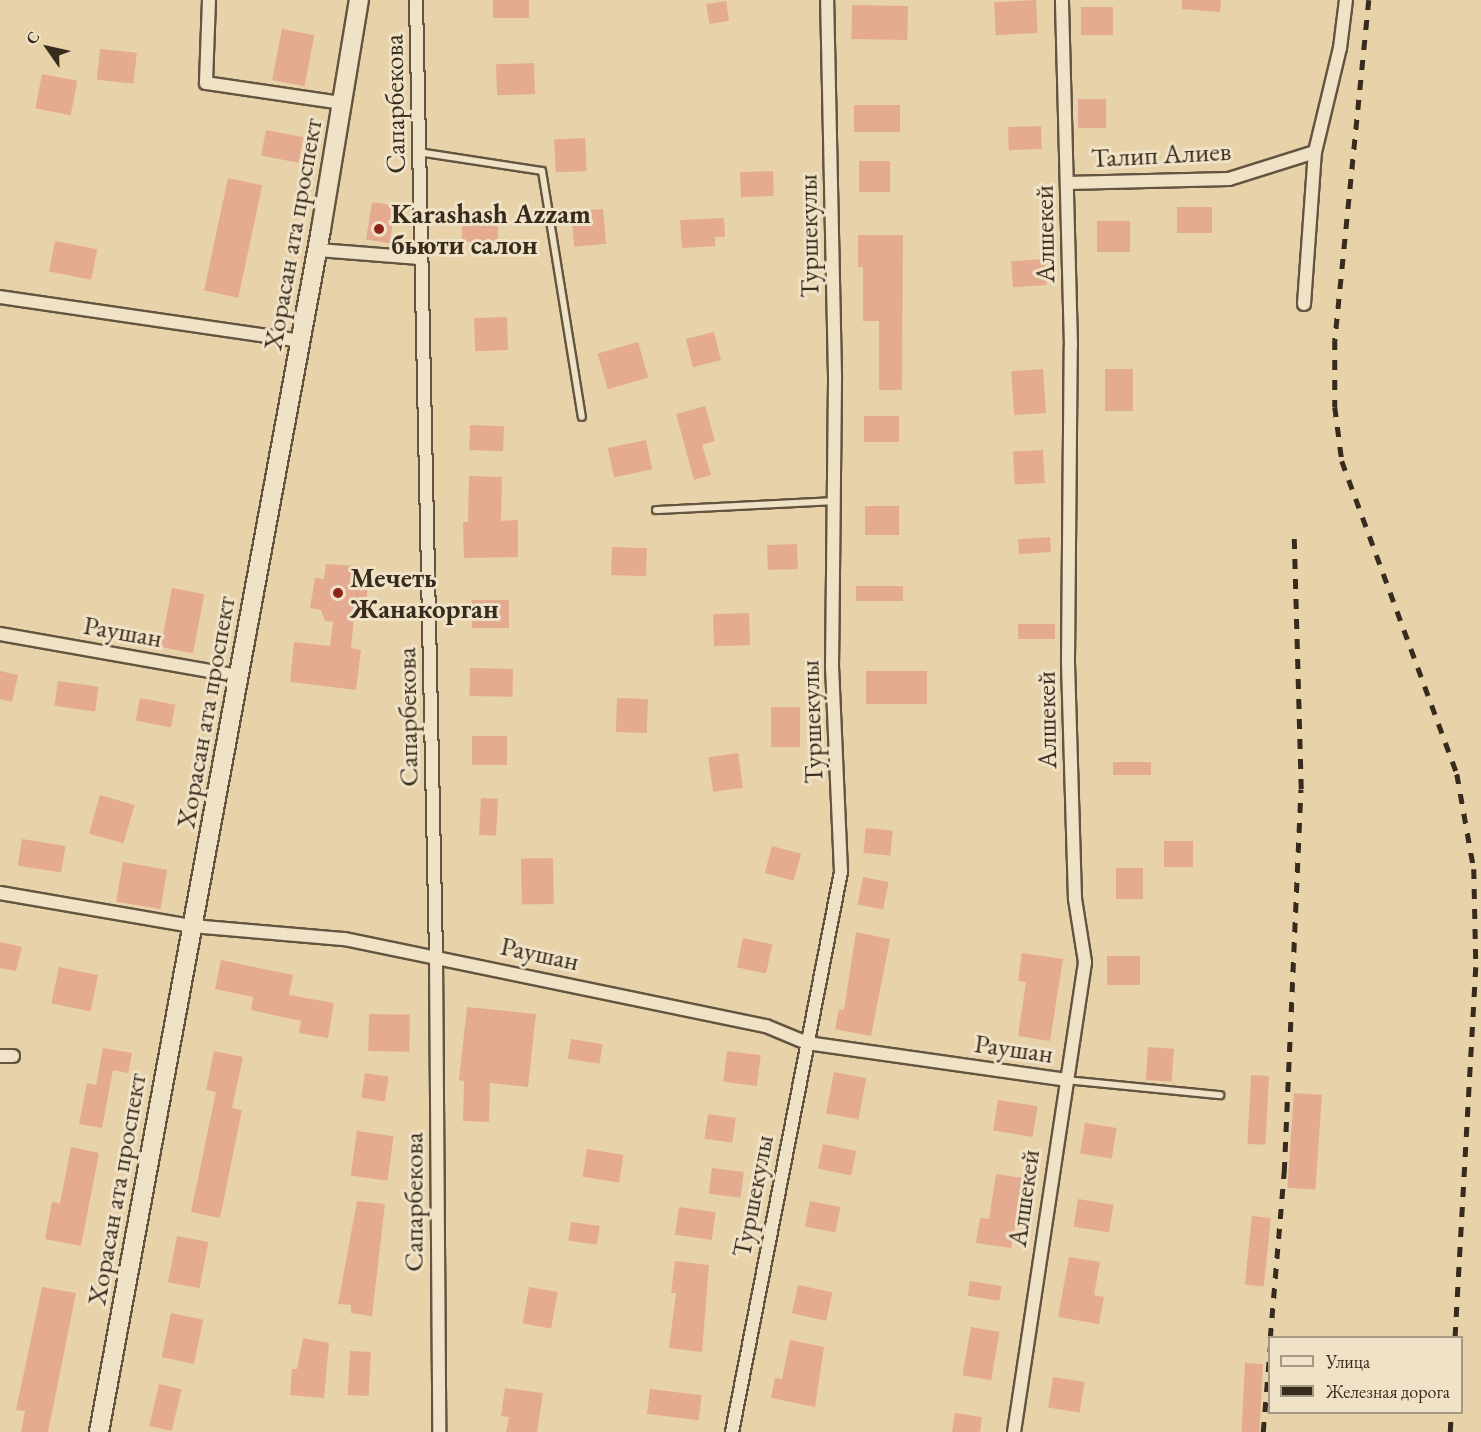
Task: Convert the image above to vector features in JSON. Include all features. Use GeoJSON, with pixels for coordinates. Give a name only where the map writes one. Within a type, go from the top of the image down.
{"type":"FeatureCollection","features":[{"type":"Feature","properties":{"kind":"main road","name":"Хорасан ата проспект"},"geometry":{"type":"LineString","coordinates":[[99,1432],[318,250],[359,0]]}},
{"type":"Feature","properties":{"kind":"street"},"geometry":{"type":"LineString","coordinates":[[209,0],[206,83],[342,104]]}},
{"type":"Feature","properties":{"kind":"street","name":"Сапарбекова"},"geometry":{"type":"LineString","coordinates":[[416,0],[436,956],[439,1432]]}},
{"type":"Feature","properties":{"kind":"street","name":"Туршекулы"},"geometry":{"type":"LineString","coordinates":[[732,1432],[841,872],[832,668],[834,501],[827,0]]}},
{"type":"Feature","properties":{"kind":"street","name":"Алшекей"},"geometry":{"type":"LineString","coordinates":[[1014,1432],[1085,962],[1075,899],[1068,660],[1071,346],[1062,0]]}},
{"type":"Feature","properties":{"kind":"street"},"geometry":{"type":"LineString","coordinates":[[1304,304],[1315,152],[1340,48],[1346,0]]}},
{"type":"Feature","properties":{"kind":"street","name":"Талип Алиев"},"geometry":{"type":"LineString","coordinates":[[1067,183],[1229,179],[1315,152]]}},
{"type":"Feature","properties":{"kind":"street"},"geometry":{"type":"LineString","coordinates":[[318,250],[420,258]]}},
{"type":"Feature","properties":{"kind":"street"},"geometry":{"type":"LineString","coordinates":[[0,297],[301,341]]}},
{"type":"Feature","properties":{"kind":"street","name":"Раушан"},"geometry":{"type":"LineString","coordinates":[[0,634],[239,676]]}},
{"type":"Feature","properties":{"kind":"street","name":"Раушан"},"geometry":{"type":"LineString","coordinates":[[0,892],[192,926],[345,939],[766,1026],[807,1043],[1066,1080]]}},
{"type":"Feature","properties":{"kind":"street"},"geometry":{"type":"LineString","coordinates":[[0,1056],[13,1056]]}},
{"type":"Feature","properties":{"kind":"lane"},"geometry":{"type":"LineString","coordinates":[[418,152],[542,171],[582,417]]}},
{"type":"Feature","properties":{"kind":"lane"},"geometry":{"type":"LineString","coordinates":[[656,510],[834,501]]}},
{"type":"Feature","properties":{"kind":"lane"},"geometry":{"type":"LineString","coordinates":[[1066,1080],[1220,1095]]}},
{"type":"Feature","properties":{"kind":"building"},"geometry":{"type":"Polygon","coordinates":[[[493,0],[529,0],[529,18],[493,18],[493,0]]]}},
{"type":"Feature","properties":{"kind":"building"},"geometry":{"type":"Polygon","coordinates":[[[1036,0],[1038,33],[996,35],[994,2],[1036,0]]]}},
{"type":"Feature","properties":{"kind":"building"},"geometry":{"type":"Polygon","coordinates":[[[1182,0],[1221,0],[1220,12],[1182,9],[1182,0]]]}},
{"type":"Feature","properties":{"kind":"building"},"geometry":{"type":"Polygon","coordinates":[[[726,1],[729,21],[709,24],[706,4],[726,1]]]}},
{"type":"Feature","properties":{"kind":"building"},"geometry":{"type":"Polygon","coordinates":[[[852,5],[908,6],[907,40],[851,39],[852,5]]]}},
{"type":"Feature","properties":{"kind":"building"},"geometry":{"type":"Polygon","coordinates":[[[1081,7],[1113,7],[1113,35],[1081,35],[1081,7]]]}},
{"type":"Feature","properties":{"kind":"building"},"geometry":{"type":"Polygon","coordinates":[[[282,29],[314,35],[304,86],[272,80],[282,29]]]}},
{"type":"Feature","properties":{"kind":"building"},"geometry":{"type":"Polygon","coordinates":[[[100,49],[137,53],[134,84],[97,80],[100,49]]]}},
{"type":"Feature","properties":{"kind":"building"},"geometry":{"type":"Polygon","coordinates":[[[534,63],[535,94],[497,95],[496,64],[534,63]]]}},
{"type":"Feature","properties":{"kind":"building"},"geometry":{"type":"Polygon","coordinates":[[[42,74],[77,81],[71,115],[35,108],[42,74]]]}},
{"type":"Feature","properties":{"kind":"building"},"geometry":{"type":"Polygon","coordinates":[[[1078,99],[1106,99],[1106,128],[1078,128],[1078,99]]]}},
{"type":"Feature","properties":{"kind":"building"},"geometry":{"type":"Polygon","coordinates":[[[854,105],[900,105],[900,132],[854,132],[854,105]]]}},
{"type":"Feature","properties":{"kind":"building"},"geometry":{"type":"Polygon","coordinates":[[[1041,126],[1042,149],[1009,150],[1008,127],[1041,126]]]}},
{"type":"Feature","properties":{"kind":"building"},"geometry":{"type":"Polygon","coordinates":[[[266,130],[303,137],[298,163],[261,156],[266,130]]]}},
{"type":"Feature","properties":{"kind":"building"},"geometry":{"type":"Polygon","coordinates":[[[585,138],[587,171],[556,173],[554,140],[585,138]]]}},
{"type":"Feature","properties":{"kind":"building"},"geometry":{"type":"Polygon","coordinates":[[[859,161],[890,161],[890,192],[859,192],[859,161]]]}},
{"type":"Feature","properties":{"kind":"building"},"geometry":{"type":"Polygon","coordinates":[[[773,171],[774,196],[741,197],[740,172],[773,171]]]}},
{"type":"Feature","properties":{"kind":"building"},"geometry":{"type":"Polygon","coordinates":[[[228,178],[262,185],[238,298],[204,290],[228,178]]]}},
{"type":"Feature","properties":{"kind":"building"},"geometry":{"type":"Polygon","coordinates":[[[372,202],[396,206],[390,243],[366,240],[372,202]]]}},
{"type":"Feature","properties":{"kind":"building"},"geometry":{"type":"Polygon","coordinates":[[[1177,207],[1212,207],[1212,233],[1177,233],[1177,207]]]}},
{"type":"Feature","properties":{"kind":"building"},"geometry":{"type":"Polygon","coordinates":[[[603,209],[606,244],[574,247],[571,212],[603,209]]]}},
{"type":"Feature","properties":{"kind":"building"},"geometry":{"type":"Polygon","coordinates":[[[462,210],[498,210],[498,242],[462,242],[462,210]]]}},
{"type":"Feature","properties":{"kind":"building"},"geometry":{"type":"Polygon","coordinates":[[[724,218],[725,237],[715,237],[715,246],[682,248],[680,220],[724,218]]]}},
{"type":"Feature","properties":{"kind":"building"},"geometry":{"type":"Polygon","coordinates":[[[1097,221],[1130,221],[1130,252],[1097,252],[1097,221]]]}},
{"type":"Feature","properties":{"kind":"building"},"geometry":{"type":"Polygon","coordinates":[[[858,235],[903,235],[902,390],[879,390],[879,321],[863,321],[863,267],[858,267],[858,235]]]}},
{"type":"Feature","properties":{"kind":"building"},"geometry":{"type":"Polygon","coordinates":[[[55,241],[97,249],[91,280],[49,271],[55,241]]]}},
{"type":"Feature","properties":{"kind":"building"},"geometry":{"type":"Polygon","coordinates":[[[1045,259],[1047,285],[1013,287],[1011,261],[1045,259]]]}},
{"type":"Feature","properties":{"kind":"building"},"geometry":{"type":"Polygon","coordinates":[[[507,317],[508,350],[475,351],[474,318],[507,317]]]}},
{"type":"Feature","properties":{"kind":"building"},"geometry":{"type":"Polygon","coordinates":[[[714,332],[721,360],[693,367],[686,339],[714,332]]]}},
{"type":"Feature","properties":{"kind":"building"},"geometry":{"type":"Polygon","coordinates":[[[638,342],[648,378],[608,389],[598,354],[638,342]]]}},
{"type":"Feature","properties":{"kind":"building"},"geometry":{"type":"Polygon","coordinates":[[[1043,369],[1046,413],[1014,415],[1011,371],[1043,369]]]}},
{"type":"Feature","properties":{"kind":"building"},"geometry":{"type":"Polygon","coordinates":[[[1105,369],[1133,369],[1133,411],[1105,411],[1105,369]]]}},
{"type":"Feature","properties":{"kind":"building"},"geometry":{"type":"Polygon","coordinates":[[[705,406],[715,441],[702,445],[711,475],[694,480],[676,414],[705,406]]]}},
{"type":"Feature","properties":{"kind":"building"},"geometry":{"type":"Polygon","coordinates":[[[864,416],[899,416],[899,442],[864,442],[864,416]]]}},
{"type":"Feature","properties":{"kind":"building"},"geometry":{"type":"Polygon","coordinates":[[[470,425],[504,426],[503,451],[469,450],[470,425]]]}},
{"type":"Feature","properties":{"kind":"building"},"geometry":{"type":"Polygon","coordinates":[[[646,440],[652,469],[614,477],[608,448],[646,440]]]}},
{"type":"Feature","properties":{"kind":"building"},"geometry":{"type":"Polygon","coordinates":[[[1043,450],[1045,483],[1015,485],[1013,452],[1043,450]]]}},
{"type":"Feature","properties":{"kind":"building"},"geometry":{"type":"Polygon","coordinates":[[[469,476],[502,477],[501,521],[518,520],[518,557],[464,558],[463,522],[468,522],[469,476]]]}},
{"type":"Feature","properties":{"kind":"building"},"geometry":{"type":"Polygon","coordinates":[[[865,506],[899,506],[899,535],[865,535],[865,506]]]}},
{"type":"Feature","properties":{"kind":"building"},"geometry":{"type":"Polygon","coordinates":[[[1050,537],[1051,552],[1019,554],[1018,539],[1050,537]]]}},
{"type":"Feature","properties":{"kind":"building"},"geometry":{"type":"Polygon","coordinates":[[[797,544],[798,569],[768,570],[767,545],[797,544]]]}},
{"type":"Feature","properties":{"kind":"building"},"geometry":{"type":"Polygon","coordinates":[[[612,547],[647,548],[646,576],[611,575],[612,547]]]}},
{"type":"Feature","properties":{"kind":"building"},"geometry":{"type":"Polygon","coordinates":[[[326,564],[359,566],[358,582],[368,583],[365,618],[354,617],[351,648],[361,650],[356,690],[290,682],[294,642],[330,646],[333,622],[325,621],[321,610],[310,608],[315,578],[324,579],[326,564]]]}},
{"type":"Feature","properties":{"kind":"building"},"geometry":{"type":"Polygon","coordinates":[[[856,586],[903,586],[903,601],[856,601],[856,586]]]}},
{"type":"Feature","properties":{"kind":"building"},"geometry":{"type":"Polygon","coordinates":[[[172,588],[204,594],[193,653],[161,647],[172,588]]]}},
{"type":"Feature","properties":{"kind":"building"},"geometry":{"type":"Polygon","coordinates":[[[472,600],[509,600],[509,628],[472,628],[472,600]]]}},
{"type":"Feature","properties":{"kind":"building"},"geometry":{"type":"Polygon","coordinates":[[[749,613],[750,645],[714,646],[713,614],[749,613]]]}},
{"type":"Feature","properties":{"kind":"building"},"geometry":{"type":"Polygon","coordinates":[[[1018,624],[1055,624],[1055,639],[1018,639],[1018,624]]]}},
{"type":"Feature","properties":{"kind":"building"},"geometry":{"type":"Polygon","coordinates":[[[470,668],[513,669],[513,697],[470,696],[470,668]]]}},
{"type":"Feature","properties":{"kind":"building"},"geometry":{"type":"Polygon","coordinates":[[[0,671],[18,675],[12,702],[0,699],[0,671]]]}},
{"type":"Feature","properties":{"kind":"building"},"geometry":{"type":"Polygon","coordinates":[[[866,671],[927,671],[927,704],[866,704],[866,671]]]}},
{"type":"Feature","properties":{"kind":"building"},"geometry":{"type":"Polygon","coordinates":[[[58,681],[99,687],[95,711],[55,706],[58,681]]]}},
{"type":"Feature","properties":{"kind":"building"},"geometry":{"type":"Polygon","coordinates":[[[140,698],[175,705],[171,727],[136,721],[140,698]]]}},
{"type":"Feature","properties":{"kind":"building"},"geometry":{"type":"Polygon","coordinates":[[[617,698],[648,699],[647,733],[616,732],[617,698]]]}},
{"type":"Feature","properties":{"kind":"building"},"geometry":{"type":"Polygon","coordinates":[[[771,707],[800,707],[800,747],[771,747],[771,707]]]}},
{"type":"Feature","properties":{"kind":"building"},"geometry":{"type":"Polygon","coordinates":[[[472,736],[507,736],[507,765],[472,765],[472,736]]]}},
{"type":"Feature","properties":{"kind":"building"},"geometry":{"type":"Polygon","coordinates":[[[738,753],[743,788],[713,792],[708,757],[738,753]]]}},
{"type":"Feature","properties":{"kind":"building"},"geometry":{"type":"Polygon","coordinates":[[[1113,762],[1151,762],[1151,775],[1113,775],[1113,762]]]}},
{"type":"Feature","properties":{"kind":"building"},"geometry":{"type":"Polygon","coordinates":[[[100,795],[135,805],[124,843],[89,833],[100,795]]]}},
{"type":"Feature","properties":{"kind":"building"},"geometry":{"type":"Polygon","coordinates":[[[481,798],[498,799],[496,836],[479,835],[481,798]]]}},
{"type":"Feature","properties":{"kind":"building"},"geometry":{"type":"Polygon","coordinates":[[[866,828],[893,831],[890,856],[863,853],[866,828]]]}},
{"type":"Feature","properties":{"kind":"building"},"geometry":{"type":"Polygon","coordinates":[[[22,839],[65,846],[61,873],[18,866],[22,839]]]}},
{"type":"Feature","properties":{"kind":"building"},"geometry":{"type":"Polygon","coordinates":[[[1164,841],[1193,841],[1193,867],[1164,867],[1164,841]]]}},
{"type":"Feature","properties":{"kind":"building"},"geometry":{"type":"Polygon","coordinates":[[[772,846],[801,854],[794,881],[765,873],[772,846]]]}},
{"type":"Feature","properties":{"kind":"building"},"geometry":{"type":"Polygon","coordinates":[[[553,858],[554,904],[522,905],[521,859],[553,858]]]}},
{"type":"Feature","properties":{"kind":"building"},"geometry":{"type":"Polygon","coordinates":[[[123,862],[167,870],[160,909],[116,901],[123,862]]]}},
{"type":"Feature","properties":{"kind":"building"},"geometry":{"type":"Polygon","coordinates":[[[1116,868],[1143,868],[1143,899],[1116,899],[1116,868]]]}},
{"type":"Feature","properties":{"kind":"building"},"geometry":{"type":"Polygon","coordinates":[[[863,877],[889,882],[883,909],[858,904],[863,877]]]}},
{"type":"Feature","properties":{"kind":"building"},"geometry":{"type":"Polygon","coordinates":[[[856,932],[890,939],[871,1036],[835,1029],[839,1009],[844,1010],[856,932]]]}},
{"type":"Feature","properties":{"kind":"building"},"geometry":{"type":"Polygon","coordinates":[[[743,938],[772,944],[766,974],[737,967],[743,938]]]}},
{"type":"Feature","properties":{"kind":"building"},"geometry":{"type":"Polygon","coordinates":[[[0,942],[22,947],[16,971],[0,968],[0,942]]]}},
{"type":"Feature","properties":{"kind":"building"},"geometry":{"type":"Polygon","coordinates":[[[1022,953],[1063,959],[1050,1041],[1018,1036],[1026,982],[1018,981],[1022,953]]]}},
{"type":"Feature","properties":{"kind":"building"},"geometry":{"type":"Polygon","coordinates":[[[1107,956],[1140,956],[1140,985],[1107,985],[1107,956]]]}},
{"type":"Feature","properties":{"kind":"building"},"geometry":{"type":"Polygon","coordinates":[[[221,960],[293,975],[289,995],[334,1003],[328,1038],[299,1033],[301,1021],[251,1010],[253,997],[215,989],[221,960]]]}},
{"type":"Feature","properties":{"kind":"building"},"geometry":{"type":"Polygon","coordinates":[[[59,967],[98,975],[90,1012],[51,1003],[59,967]]]}},
{"type":"Feature","properties":{"kind":"building"},"geometry":{"type":"Polygon","coordinates":[[[467,1007],[536,1014],[528,1087],[490,1083],[489,1122],[463,1121],[464,1081],[459,1080],[467,1007]]]}},
{"type":"Feature","properties":{"kind":"building"},"geometry":{"type":"Polygon","coordinates":[[[369,1014],[410,1015],[409,1052],[368,1051],[369,1014]]]}},
{"type":"Feature","properties":{"kind":"building"},"geometry":{"type":"Polygon","coordinates":[[[571,1039],[603,1044],[599,1064],[568,1059],[571,1039]]]}},
{"type":"Feature","properties":{"kind":"building"},"geometry":{"type":"Polygon","coordinates":[[[1148,1047],[1174,1049],[1172,1082],[1146,1080],[1148,1047]]]}},
{"type":"Feature","properties":{"kind":"building"},"geometry":{"type":"Polygon","coordinates":[[[103,1048],[132,1053],[128,1073],[113,1070],[102,1128],[79,1124],[87,1083],[96,1085],[103,1048]]]}},
{"type":"Feature","properties":{"kind":"building"},"geometry":{"type":"Polygon","coordinates":[[[214,1051],[243,1057],[232,1108],[242,1110],[220,1218],[191,1212],[216,1092],[206,1090],[214,1051]]]}},
{"type":"Feature","properties":{"kind":"building"},"geometry":{"type":"Polygon","coordinates":[[[727,1051],[761,1055],[757,1086],[723,1082],[727,1051]]]}},
{"type":"Feature","properties":{"kind":"building"},"geometry":{"type":"Polygon","coordinates":[[[834,1072],[866,1078],[858,1120],[826,1113],[834,1072]]]}},
{"type":"Feature","properties":{"kind":"building"},"geometry":{"type":"Polygon","coordinates":[[[365,1073],[389,1077],[385,1101],[361,1098],[365,1073]]]}},
{"type":"Feature","properties":{"kind":"building"},"geometry":{"type":"Polygon","coordinates":[[[1251,1075],[1269,1076],[1265,1145],[1247,1144],[1251,1075]]]}},
{"type":"Feature","properties":{"kind":"building"},"geometry":{"type":"Polygon","coordinates":[[[1294,1093],[1322,1095],[1315,1190],[1287,1188],[1294,1093]]]}},
{"type":"Feature","properties":{"kind":"building"},"geometry":{"type":"Polygon","coordinates":[[[998,1100],[1038,1106],[1033,1137],[993,1131],[998,1100]]]}},
{"type":"Feature","properties":{"kind":"building"},"geometry":{"type":"Polygon","coordinates":[[[708,1114],[736,1118],[732,1143],[705,1139],[708,1114]]]}},
{"type":"Feature","properties":{"kind":"building"},"geometry":{"type":"Polygon","coordinates":[[[1085,1123],[1117,1128],[1112,1159],[1080,1154],[1085,1123]]]}},
{"type":"Feature","properties":{"kind":"building"},"geometry":{"type":"Polygon","coordinates":[[[357,1131],[394,1136],[387,1181],[351,1176],[357,1131]]]}},
{"type":"Feature","properties":{"kind":"building"},"geometry":{"type":"Polygon","coordinates":[[[823,1144],[856,1151],[851,1176],[818,1168],[823,1144]]]}},
{"type":"Feature","properties":{"kind":"building"},"geometry":{"type":"Polygon","coordinates":[[[71,1147],[99,1153],[81,1246],[45,1239],[52,1202],[60,1203],[71,1147]]]}},
{"type":"Feature","properties":{"kind":"building"},"geometry":{"type":"Polygon","coordinates":[[[587,1149],[624,1155],[619,1182],[583,1177],[587,1149]]]}},
{"type":"Feature","properties":{"kind":"building"},"geometry":{"type":"Polygon","coordinates":[[[712,1168],[744,1172],[741,1198],[709,1194],[712,1168]]]}},
{"type":"Feature","properties":{"kind":"building"},"geometry":{"type":"Polygon","coordinates":[[[996,1174],[1024,1178],[1011,1248],[976,1243],[980,1218],[989,1219],[996,1174]]]}},
{"type":"Feature","properties":{"kind":"building"},"geometry":{"type":"Polygon","coordinates":[[[1078,1199],[1114,1205],[1109,1232],[1074,1227],[1078,1199]]]}},
{"type":"Feature","properties":{"kind":"building"},"geometry":{"type":"Polygon","coordinates":[[[357,1201],[385,1204],[372,1316],[351,1313],[351,1305],[338,1304],[357,1201]]]}},
{"type":"Feature","properties":{"kind":"building"},"geometry":{"type":"Polygon","coordinates":[[[810,1201],[840,1207],[835,1232],[805,1227],[810,1201]]]}},
{"type":"Feature","properties":{"kind":"building"},"geometry":{"type":"Polygon","coordinates":[[[679,1207],[716,1212],[712,1240],[675,1235],[679,1207]]]}},
{"type":"Feature","properties":{"kind":"building"},"geometry":{"type":"Polygon","coordinates":[[[1252,1216],[1271,1218],[1264,1287],[1245,1285],[1252,1216]]]}},
{"type":"Feature","properties":{"kind":"building"},"geometry":{"type":"Polygon","coordinates":[[[571,1222],[600,1226],[597,1245],[568,1241],[571,1222]]]}},
{"type":"Feature","properties":{"kind":"building"},"geometry":{"type":"Polygon","coordinates":[[[177,1236],[208,1242],[199,1288],[168,1282],[177,1236]]]}},
{"type":"Feature","properties":{"kind":"building"},"geometry":{"type":"Polygon","coordinates":[[[1069,1257],[1100,1262],[1094,1295],[1104,1297],[1099,1324],[1058,1317],[1069,1257]]]}},
{"type":"Feature","properties":{"kind":"building"},"geometry":{"type":"Polygon","coordinates":[[[675,1261],[709,1265],[702,1352],[669,1348],[676,1293],[671,1293],[675,1261]]]}},
{"type":"Feature","properties":{"kind":"building"},"geometry":{"type":"Polygon","coordinates":[[[970,1281],[1002,1286],[999,1301],[968,1296],[970,1281]]]}},
{"type":"Feature","properties":{"kind":"building"},"geometry":{"type":"Polygon","coordinates":[[[798,1285],[832,1292],[826,1321],[792,1313],[798,1285]]]}},
{"type":"Feature","properties":{"kind":"building"},"geometry":{"type":"Polygon","coordinates":[[[42,1287],[76,1293],[48,1432],[21,1432],[25,1411],[16,1410],[42,1287]]]}},
{"type":"Feature","properties":{"kind":"building"},"geometry":{"type":"Polygon","coordinates":[[[529,1287],[558,1292],[551,1328],[523,1323],[529,1287]]]}},
{"type":"Feature","properties":{"kind":"building"},"geometry":{"type":"Polygon","coordinates":[[[171,1313],[203,1320],[194,1364],[162,1357],[171,1313]]]}},
{"type":"Feature","properties":{"kind":"building"},"geometry":{"type":"Polygon","coordinates":[[[971,1327],[1000,1332],[991,1380],[962,1375],[971,1327]]]}},
{"type":"Feature","properties":{"kind":"building"},"geometry":{"type":"Polygon","coordinates":[[[303,1338],[329,1343],[324,1398],[290,1395],[292,1369],[297,1369],[303,1338]]]}},
{"type":"Feature","properties":{"kind":"building"},"geometry":{"type":"Polygon","coordinates":[[[790,1340],[824,1347],[815,1407],[771,1398],[775,1378],[782,1379],[790,1340]]]}},
{"type":"Feature","properties":{"kind":"building"},"geometry":{"type":"Polygon","coordinates":[[[350,1351],[371,1352],[369,1396],[348,1395],[350,1351]]]}},
{"type":"Feature","properties":{"kind":"building"},"geometry":{"type":"Polygon","coordinates":[[[1245,1363],[1263,1364],[1259,1432],[1241,1432],[1245,1363]]]}},
{"type":"Feature","properties":{"kind":"building"},"geometry":{"type":"Polygon","coordinates":[[[1053,1377],[1085,1382],[1080,1413],[1048,1408],[1053,1377]]]}},
{"type":"Feature","properties":{"kind":"building"},"geometry":{"type":"Polygon","coordinates":[[[159,1384],[181,1389],[172,1431],[149,1426],[159,1384]]]}},
{"type":"Feature","properties":{"kind":"building"},"geometry":{"type":"Polygon","coordinates":[[[505,1388],[543,1393],[537,1432],[506,1432],[509,1417],[501,1416],[505,1388]]]}},
{"type":"Feature","properties":{"kind":"building"},"geometry":{"type":"Polygon","coordinates":[[[650,1389],[702,1395],[699,1420],[647,1414],[650,1389]]]}},
{"type":"Feature","properties":{"kind":"building"},"geometry":{"type":"Polygon","coordinates":[[[955,1413],[982,1417],[980,1432],[952,1432],[955,1413]]]}},
{"type":"Feature","properties":{"kind":"railway"},"geometry":{"type":"LineString","coordinates":[[1369,0],[1335,340],[1335,407],[1342,461],[1457,774],[1474,869],[1476,967],[1455,1336]]}},
{"type":"Feature","properties":{"kind":"railway"},"geometry":{"type":"LineString","coordinates":[[1270,1336],[1284,1172],[1301,789],[1294,532]]}},
{"type":"Feature","properties":{"kind":"railway"},"geometry":{"type":"LineString","coordinates":[[1263,1432],[1268,1371]]}},
{"type":"Feature","properties":{"kind":"railway"},"geometry":{"type":"LineString","coordinates":[[1450,1432],[1451,1414]]}},
{"type":"Feature","properties":{"kind":"place","name":"Karashash Azzam бьюти салон"},"geometry":{"type":"Point","coordinates":[379,229]}},
{"type":"Feature","properties":{"kind":"place","name":"Мечеть Жанакорган"},"geometry":{"type":"Point","coordinates":[338,593]}}]}
